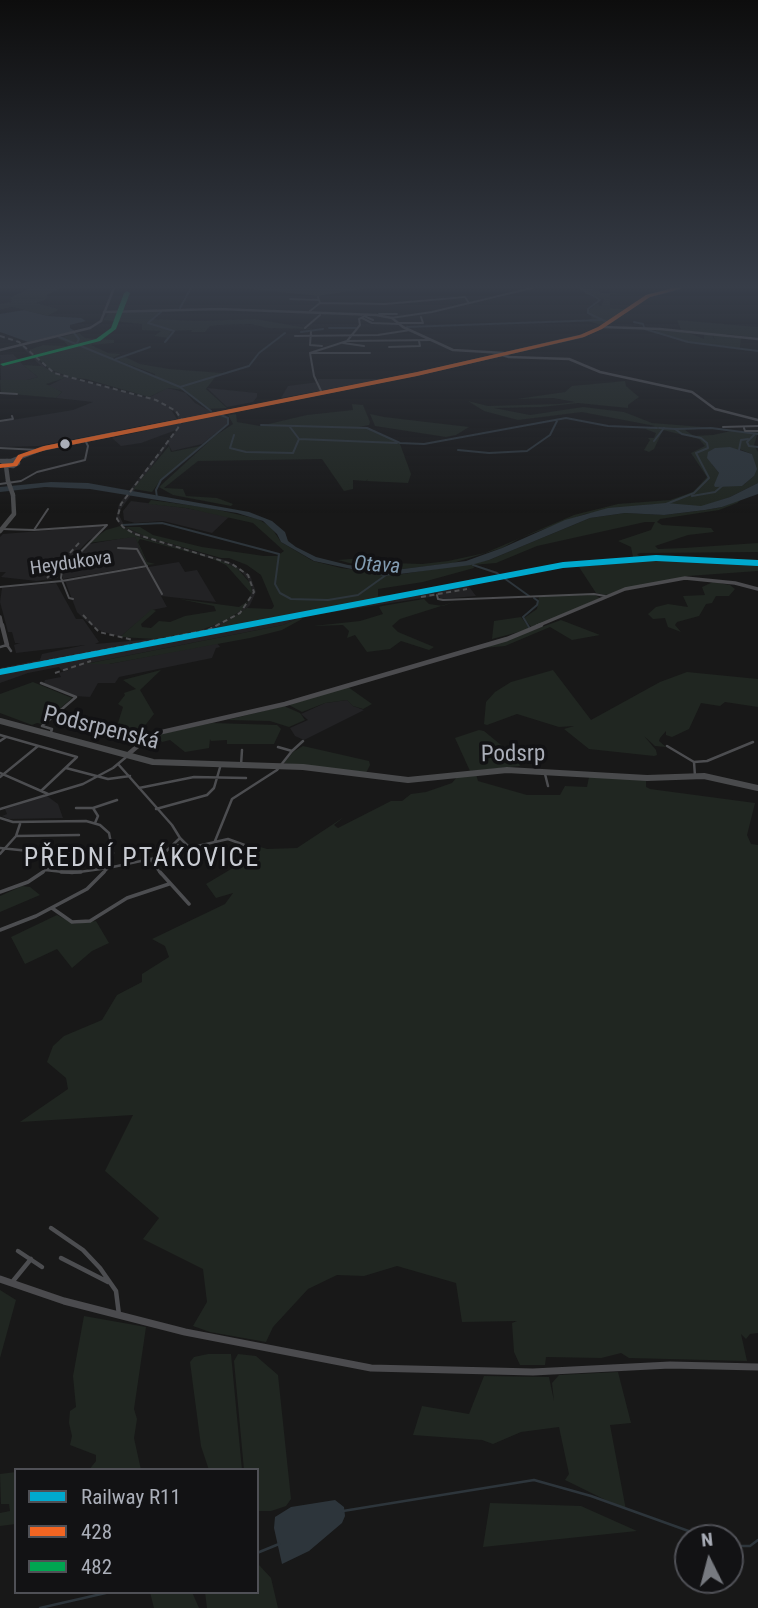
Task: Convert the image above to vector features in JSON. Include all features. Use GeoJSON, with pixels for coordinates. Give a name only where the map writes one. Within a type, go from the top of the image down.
{"type":"FeatureCollection","features":[{"type":"Feature","properties":{"kind":"main road"},"geometry":{"type":"LineString","coordinates":[[1,530],[14,514],[16,505],[5,464],[34,450],[462,363]]}},
{"type":"Feature","properties":{"kind":"main road","name":"Podsrpenská"},"geometry":{"type":"LineString","coordinates":[[0,721],[126,757],[153,762],[279,766]]}},
{"type":"Feature","properties":{"kind":"main road","name":"Podsrp"},"geometry":{"type":"LineString","coordinates":[[279,766],[408,780],[495,770],[546,770],[640,778],[695,776],[719,778],[758,788]]}},
{"type":"Feature","properties":{"kind":"street"},"geometry":{"type":"LineString","coordinates":[[312,363],[322,393]]}},
{"type":"Feature","properties":{"kind":"street"},"geometry":{"type":"LineString","coordinates":[[579,363],[600,372],[692,392],[715,408],[758,420]]}},
{"type":"Feature","properties":{"kind":"street"},"geometry":{"type":"LineString","coordinates":[[0,393],[17,394]]}},
{"type":"Feature","properties":{"kind":"street"},"geometry":{"type":"LineString","coordinates":[[0,421],[13,419],[12,416]]}},
{"type":"Feature","properties":{"kind":"street"},"geometry":{"type":"LineString","coordinates":[[754,426],[742,429],[758,430]]}},
{"type":"Feature","properties":{"kind":"street"},"geometry":{"type":"LineString","coordinates":[[723,428],[758,426]]}},
{"type":"Feature","properties":{"kind":"street"},"geometry":{"type":"LineString","coordinates":[[0,484],[26,479],[37,472],[85,460],[88,445],[85,440]]}},
{"type":"Feature","properties":{"kind":"street"},"geometry":{"type":"LineString","coordinates":[[0,448],[34,450]]}},
{"type":"Feature","properties":{"kind":"street"},"geometry":{"type":"LineString","coordinates":[[34,530],[48,509]]}},
{"type":"Feature","properties":{"kind":"street"},"geometry":{"type":"LineString","coordinates":[[1,530],[107,525],[62,571],[62,580],[69,598],[73,599]]}},
{"type":"Feature","properties":{"kind":"street"},"geometry":{"type":"LineString","coordinates":[[118,548],[137,549],[162,594]]}},
{"type":"Feature","properties":{"kind":"street","name":"Heydukova"},"geometry":{"type":"LineString","coordinates":[[0,587],[147,566]]}},
{"type":"Feature","properties":{"kind":"street"},"geometry":{"type":"LineString","coordinates":[[0,809],[98,776],[118,764],[145,740],[162,732],[285,704],[507,639],[625,589],[685,578],[735,583],[758,589]]}},
{"type":"Feature","properties":{"kind":"street"},"geometry":{"type":"LineString","coordinates":[[438,595],[437,598],[441,600],[594,594],[606,596]]}},
{"type":"Feature","properties":{"kind":"street"},"geometry":{"type":"LineString","coordinates":[[0,618],[11,651]]}},
{"type":"Feature","properties":{"kind":"street"},"geometry":{"type":"LineString","coordinates":[[0,647],[7,645]]}},
{"type":"Feature","properties":{"kind":"street"},"geometry":{"type":"LineString","coordinates":[[41,683],[76,697],[42,726],[52,729],[48,735]]}},
{"type":"Feature","properties":{"kind":"street"},"geometry":{"type":"LineString","coordinates":[[0,735],[77,757],[41,790]]}},
{"type":"Feature","properties":{"kind":"street"},"geometry":{"type":"LineString","coordinates":[[0,741],[6,737]]}},
{"type":"Feature","properties":{"kind":"street"},"geometry":{"type":"LineString","coordinates":[[215,841],[216,831],[232,799],[279,766],[303,741]]}},
{"type":"Feature","properties":{"kind":"street"},"geometry":{"type":"LineString","coordinates":[[667,746],[694,762],[707,761],[753,742]]}},
{"type":"Feature","properties":{"kind":"street"},"geometry":{"type":"LineString","coordinates":[[1,775],[38,746]]}},
{"type":"Feature","properties":{"kind":"street"},"geometry":{"type":"LineString","coordinates":[[278,747],[292,751]]}},
{"type":"Feature","properties":{"kind":"street"},"geometry":{"type":"LineString","coordinates":[[241,765],[242,750]]}},
{"type":"Feature","properties":{"kind":"street"},"geometry":{"type":"LineString","coordinates":[[694,762],[695,776]]}},
{"type":"Feature","properties":{"kind":"street"},"geometry":{"type":"LineString","coordinates":[[118,764],[189,847]]}},
{"type":"Feature","properties":{"kind":"street"},"geometry":{"type":"LineString","coordinates":[[156,809],[207,795],[214,788],[221,764]]}},
{"type":"Feature","properties":{"kind":"street"},"geometry":{"type":"LineString","coordinates":[[66,768],[108,779],[130,776]]}},
{"type":"Feature","properties":{"kind":"street"},"geometry":{"type":"LineString","coordinates":[[546,770],[548,786]]}},
{"type":"Feature","properties":{"kind":"street"},"geometry":{"type":"LineString","coordinates":[[1,775],[48,794]]}},
{"type":"Feature","properties":{"kind":"street"},"geometry":{"type":"LineString","coordinates":[[139,788],[177,779],[246,778]]}},
{"type":"Feature","properties":{"kind":"street"},"geometry":{"type":"LineString","coordinates":[[76,808],[93,808],[117,800]]}},
{"type":"Feature","properties":{"kind":"street"},"geometry":{"type":"LineString","coordinates":[[93,808],[98,816],[95,823]]}},
{"type":"Feature","properties":{"kind":"street"},"geometry":{"type":"LineString","coordinates":[[0,818],[13,822],[75,820],[95,823],[109,833],[112,848],[108,868],[87,889],[52,908],[0,930]]}},
{"type":"Feature","properties":{"kind":"street"},"geometry":{"type":"LineString","coordinates":[[0,854],[16,836],[20,824]]}},
{"type":"Feature","properties":{"kind":"street"},"geometry":{"type":"LineString","coordinates":[[16,836],[79,835]]}},
{"type":"Feature","properties":{"kind":"street"},"geometry":{"type":"LineString","coordinates":[[46,870],[72,873],[160,857],[180,836]]}},
{"type":"Feature","properties":{"kind":"street"},"geometry":{"type":"LineString","coordinates":[[173,845],[189,847],[231,839],[250,847]]}},
{"type":"Feature","properties":{"kind":"street"},"geometry":{"type":"LineString","coordinates":[[2,849],[51,855],[112,848]]}},
{"type":"Feature","properties":{"kind":"street"},"geometry":{"type":"LineString","coordinates":[[157,868],[160,857]]}},
{"type":"Feature","properties":{"kind":"street"},"geometry":{"type":"LineString","coordinates":[[150,859],[169,884],[190,904]]}},
{"type":"Feature","properties":{"kind":"street"},"geometry":{"type":"LineString","coordinates":[[0,892],[32,879],[51,864],[53,871]]}},
{"type":"Feature","properties":{"kind":"street"},"geometry":{"type":"LineString","coordinates":[[52,908],[72,922],[90,921],[127,898],[169,884]]}},
{"type":"Feature","properties":{"kind":"street"},"geometry":{"type":"LineString","coordinates":[[51,1228],[83,1250],[111,1283],[118,1297],[119,1315]]}},
{"type":"Feature","properties":{"kind":"street"},"geometry":{"type":"LineString","coordinates":[[18,1251],[42,1267]]}},
{"type":"Feature","properties":{"kind":"street"},"geometry":{"type":"LineString","coordinates":[[61,1258],[111,1283]]}},
{"type":"Feature","properties":{"kind":"street"},"geometry":{"type":"LineString","coordinates":[[12,1283],[30,1259]]}},
{"type":"Feature","properties":{"kind":"street"},"geometry":{"type":"LineString","coordinates":[[0,1279],[64,1301],[185,1332],[371,1368],[533,1372],[670,1365],[758,1367]]}},
{"type":"Feature","properties":{"kind":"shaded area"},"geometry":{"type":"Polygon","coordinates":[[[0,363],[21,363],[38,377],[27,380],[1,381],[0,363]]]}},
{"type":"Feature","properties":{"kind":"shaded area"},"geometry":{"type":"Polygon","coordinates":[[[38,363],[58,374],[148,398],[167,388],[176,390],[186,393],[195,403],[214,413],[182,420],[182,424],[184,421],[219,414],[227,418],[227,424],[202,444],[172,451],[168,444],[118,513],[125,527],[147,537],[228,561],[250,575],[256,592],[250,605],[240,615],[213,630],[573,563],[666,557],[758,563],[638,560],[545,569],[467,584],[476,596],[441,599],[433,590],[436,596],[301,617],[283,625],[90,663],[109,664],[217,643],[220,647],[216,648],[212,658],[119,677],[115,683],[98,683],[90,697],[74,696],[44,683],[45,680],[61,677],[59,673],[68,670],[62,671],[59,667],[28,673],[0,683],[0,668],[40,660],[42,654],[85,645],[16,653],[14,645],[20,643],[15,643],[12,632],[8,632],[0,602],[2,588],[56,583],[76,619],[83,619],[99,642],[95,644],[165,638],[209,628],[237,614],[247,604],[252,592],[251,584],[242,572],[231,565],[134,535],[122,528],[116,519],[119,504],[176,430],[141,443],[121,446],[112,438],[179,423],[177,414],[170,408],[177,419],[39,446],[0,447],[0,422],[73,410],[93,402],[56,398],[62,392],[48,386],[64,378],[45,370],[38,363]]]}},
{"type":"Feature","properties":{"kind":"shaded area"},"geometry":{"type":"Polygon","coordinates":[[[43,363],[121,363],[155,377],[155,374],[125,363],[222,373],[216,376],[206,389],[227,408],[207,409],[185,390],[168,388],[149,397],[86,379],[72,378],[49,369],[43,363]]]}},
{"type":"Feature","properties":{"kind":"shaded area"},"geometry":{"type":"Polygon","coordinates":[[[23,365],[41,366],[65,378],[46,384],[62,392],[56,398],[1,393],[0,380],[27,380],[38,377],[23,365]]]}},
{"type":"Feature","properties":{"kind":"shaded area"},"geometry":{"type":"Polygon","coordinates":[[[318,379],[384,379],[281,398],[288,386],[318,382],[318,379]]]}},
{"type":"Feature","properties":{"kind":"shaded area"},"geometry":{"type":"Polygon","coordinates":[[[625,381],[626,386],[639,397],[628,405],[628,408],[578,403],[494,408],[530,415],[583,407],[624,412],[652,423],[715,428],[685,430],[694,436],[731,431],[758,432],[754,445],[758,452],[758,483],[730,497],[701,507],[655,504],[585,514],[521,538],[574,515],[618,504],[670,500],[693,492],[707,477],[691,453],[705,446],[699,439],[663,430],[654,449],[649,452],[644,450],[650,440],[648,438],[654,438],[656,433],[645,429],[655,426],[582,412],[518,420],[484,411],[468,401],[488,406],[575,402],[553,398],[517,399],[565,392],[572,386],[625,381]],[[739,449],[712,464],[719,473],[742,486],[754,476],[752,454],[739,449]]]}},
{"type":"Feature","properties":{"kind":"shaded area"},"geometry":{"type":"Polygon","coordinates":[[[207,388],[257,393],[257,397],[253,402],[227,407],[207,388]]]}},
{"type":"Feature","properties":{"kind":"shaded area"},"geometry":{"type":"Polygon","coordinates":[[[352,404],[363,405],[370,422],[369,425],[359,427],[374,430],[400,444],[411,474],[408,483],[353,480],[353,489],[344,491],[322,459],[198,461],[164,488],[183,489],[186,496],[217,498],[233,504],[231,506],[173,495],[159,487],[215,436],[233,424],[228,415],[236,414],[237,422],[260,426],[307,415],[353,410],[352,404]]]}},
{"type":"Feature","properties":{"kind":"shaded area"},"geometry":{"type":"Polygon","coordinates":[[[370,414],[469,427],[456,435],[446,437],[375,426],[370,414]]]}},
{"type":"Feature","properties":{"kind":"shaded area"},"geometry":{"type":"Polygon","coordinates":[[[169,446],[171,452],[201,446],[160,481],[152,492],[133,489],[169,446]]]}},
{"type":"Feature","properties":{"kind":"shaded area"},"geometry":{"type":"Polygon","coordinates":[[[730,447],[752,454],[757,469],[754,476],[742,486],[715,487],[719,473],[707,458],[708,452],[715,448],[730,447]]]}},
{"type":"Feature","properties":{"kind":"shaded area"},"geometry":{"type":"Polygon","coordinates":[[[51,482],[88,483],[249,512],[272,521],[285,532],[288,541],[316,557],[348,565],[395,570],[466,561],[565,520],[608,508],[666,503],[701,506],[730,497],[758,483],[758,494],[705,510],[664,515],[625,513],[590,518],[489,560],[471,565],[384,576],[314,561],[281,542],[277,534],[263,521],[237,513],[90,489],[45,487],[0,492],[0,487],[51,482]]]}},
{"type":"Feature","properties":{"kind":"shaded area"},"geometry":{"type":"Polygon","coordinates":[[[744,497],[719,510],[660,519],[657,522],[662,525],[711,528],[714,532],[688,535],[655,546],[658,549],[758,543],[758,552],[640,553],[637,554],[639,556],[633,557],[631,547],[618,541],[651,530],[655,522],[645,522],[537,546],[496,563],[473,565],[474,568],[423,582],[378,589],[378,596],[390,595],[383,597],[213,630],[247,608],[272,609],[274,606],[261,575],[247,565],[229,558],[147,537],[125,527],[140,527],[153,535],[202,547],[264,556],[277,556],[284,551],[253,523],[186,508],[148,504],[151,500],[210,508],[258,519],[271,527],[281,542],[313,561],[341,568],[397,575],[489,560],[590,518],[625,513],[664,515],[705,510],[722,507],[744,497]]]}},
{"type":"Feature","properties":{"kind":"shaded area"},"geometry":{"type":"Polygon","coordinates":[[[131,501],[230,516],[212,533],[163,521],[135,523],[124,520],[123,511],[131,501]]]}},
{"type":"Feature","properties":{"kind":"shaded area"},"geometry":{"type":"Polygon","coordinates":[[[101,526],[104,528],[98,535],[88,541],[59,571],[58,578],[37,581],[1,577],[6,572],[0,572],[0,537],[3,534],[101,526]]]}},
{"type":"Feature","properties":{"kind":"shaded area"},"geometry":{"type":"Polygon","coordinates":[[[120,526],[139,537],[219,560],[237,568],[251,584],[252,592],[249,600],[242,610],[225,621],[196,632],[155,639],[120,637],[152,609],[156,611],[141,624],[142,627],[151,628],[159,621],[170,622],[185,616],[216,611],[214,606],[179,599],[239,607],[248,601],[251,593],[226,565],[211,558],[140,539],[138,542],[147,562],[155,564],[147,565],[135,537],[88,543],[106,530],[120,526]]]}},
{"type":"Feature","properties":{"kind":"shaded area"},"geometry":{"type":"Polygon","coordinates":[[[135,536],[147,565],[63,579],[63,571],[89,544],[135,536]]]}},
{"type":"Feature","properties":{"kind":"shaded area"},"geometry":{"type":"Polygon","coordinates":[[[520,538],[502,548],[453,563],[395,570],[368,568],[338,560],[376,557],[391,563],[422,564],[485,553],[520,538]]]}},
{"type":"Feature","properties":{"kind":"shaded area"},"geometry":{"type":"Polygon","coordinates":[[[659,559],[758,564],[758,571],[688,576],[605,595],[596,593],[579,567],[659,559]]]}},
{"type":"Feature","properties":{"kind":"shaded area"},"geometry":{"type":"Polygon","coordinates":[[[179,562],[185,572],[197,570],[216,602],[161,596],[167,607],[152,610],[120,637],[96,629],[77,612],[65,581],[179,562]]]}},
{"type":"Feature","properties":{"kind":"shaded area"},"geometry":{"type":"Polygon","coordinates":[[[713,582],[730,585],[735,589],[729,596],[716,596],[712,603],[706,604],[699,616],[677,622],[675,625],[681,632],[668,627],[665,618],[653,619],[648,614],[656,607],[668,604],[688,607],[683,596],[705,595],[702,587],[713,582]]]}},
{"type":"Feature","properties":{"kind":"shaded area"},"geometry":{"type":"Polygon","coordinates":[[[595,595],[600,598],[532,628],[524,618],[537,609],[539,596],[595,595]]]}},
{"type":"Feature","properties":{"kind":"shaded area"},"geometry":{"type":"Polygon","coordinates":[[[424,599],[429,604],[442,606],[400,619],[392,626],[398,632],[434,647],[429,650],[401,641],[390,649],[367,652],[355,635],[347,638],[349,631],[343,625],[313,626],[360,621],[383,614],[379,607],[424,599]]]}},
{"type":"Feature","properties":{"kind":"shaded area"},"geometry":{"type":"Polygon","coordinates":[[[301,617],[302,619],[282,630],[250,638],[109,664],[85,664],[283,625],[301,617]]]}},
{"type":"Feature","properties":{"kind":"shaded area"},"geometry":{"type":"Polygon","coordinates":[[[521,617],[530,629],[492,639],[494,621],[521,617]]]}},
{"type":"Feature","properties":{"kind":"shaded area"},"geometry":{"type":"Polygon","coordinates":[[[561,620],[600,635],[572,640],[550,627],[505,646],[484,648],[561,620]]]}},
{"type":"Feature","properties":{"kind":"shaded area"},"geometry":{"type":"Polygon","coordinates":[[[161,670],[140,690],[154,714],[132,742],[123,739],[118,723],[123,707],[118,704],[124,693],[136,689],[123,680],[161,670]]]}},
{"type":"Feature","properties":{"kind":"shaded area"},"geometry":{"type":"Polygon","coordinates":[[[553,670],[591,720],[660,682],[687,672],[758,679],[758,707],[725,702],[720,706],[701,703],[689,729],[672,737],[666,735],[666,731],[660,738],[659,741],[666,747],[655,746],[644,736],[656,750],[657,755],[654,756],[589,749],[564,729],[574,726],[559,727],[517,714],[484,724],[486,702],[495,692],[511,682],[553,670]]]}},
{"type":"Feature","properties":{"kind":"shaded area"},"geometry":{"type":"Polygon","coordinates":[[[33,682],[72,698],[42,724],[32,725],[0,713],[0,694],[33,682]]]}},
{"type":"Feature","properties":{"kind":"shaded area"},"geometry":{"type":"Polygon","coordinates":[[[348,687],[372,704],[363,709],[353,706],[347,700],[325,703],[302,712],[289,705],[348,687]]]}},
{"type":"Feature","properties":{"kind":"shaded area"},"geometry":{"type":"Polygon","coordinates":[[[347,700],[353,706],[364,710],[304,740],[295,736],[290,728],[308,720],[301,714],[325,703],[347,700]]]}},
{"type":"Feature","properties":{"kind":"shaded area"},"geometry":{"type":"Polygon","coordinates":[[[284,706],[300,713],[305,720],[289,727],[270,721],[227,720],[284,706]]]}},
{"type":"Feature","properties":{"kind":"shaded area"},"geometry":{"type":"Polygon","coordinates":[[[212,723],[277,725],[281,729],[274,744],[227,744],[227,740],[210,739],[209,748],[185,752],[170,740],[162,742],[156,735],[212,723]]]}},
{"type":"Feature","properties":{"kind":"shaded area"},"geometry":{"type":"Polygon","coordinates":[[[479,730],[484,731],[518,759],[520,766],[470,771],[455,738],[479,730]]]}},
{"type":"Feature","properties":{"kind":"shaded area"},"geometry":{"type":"Polygon","coordinates":[[[303,746],[369,761],[370,765],[366,773],[284,763],[293,752],[303,746]]]}},
{"type":"Feature","properties":{"kind":"shaded area"},"geometry":{"type":"Polygon","coordinates":[[[476,774],[478,781],[527,795],[560,795],[565,786],[587,787],[589,777],[646,780],[646,787],[650,789],[755,803],[747,835],[751,844],[758,845],[758,1333],[750,1334],[746,1339],[741,1334],[747,1361],[629,1358],[621,1353],[601,1358],[546,1357],[545,1365],[520,1365],[514,1352],[512,1323],[517,1321],[462,1322],[456,1283],[397,1266],[364,1276],[337,1275],[308,1289],[273,1327],[266,1342],[210,1332],[193,1326],[207,1302],[203,1269],[143,1239],[159,1218],[105,1171],[133,1115],[20,1122],[68,1089],[66,1078],[47,1062],[53,1046],[64,1036],[102,1020],[117,995],[142,982],[142,974],[169,957],[165,946],[152,939],[225,904],[233,893],[216,898],[206,884],[243,862],[257,846],[267,849],[297,848],[344,817],[334,825],[338,828],[391,801],[402,801],[411,794],[452,783],[457,777],[476,774]]]}},
{"type":"Feature","properties":{"kind":"shaded area"},"geometry":{"type":"Polygon","coordinates":[[[47,796],[58,804],[63,818],[9,819],[2,816],[7,814],[5,809],[47,796]]]}},
{"type":"Feature","properties":{"kind":"shaded area"},"geometry":{"type":"Polygon","coordinates":[[[22,886],[30,887],[40,895],[0,912],[0,896],[22,886]]]}},
{"type":"Feature","properties":{"kind":"shaded area"},"geometry":{"type":"Polygon","coordinates":[[[57,915],[74,924],[96,921],[109,943],[92,951],[72,968],[57,949],[25,964],[11,937],[57,915]]]}},
{"type":"Feature","properties":{"kind":"shaded area"},"geometry":{"type":"Polygon","coordinates":[[[0,1290],[16,1300],[0,1358],[0,1290]]]}},
{"type":"Feature","properties":{"kind":"shaded area"},"geometry":{"type":"Polygon","coordinates":[[[84,1316],[146,1327],[134,1409],[137,1419],[134,1438],[141,1468],[91,1468],[96,1461],[96,1455],[70,1445],[70,1411],[76,1407],[73,1376],[84,1316]]]}},
{"type":"Feature","properties":{"kind":"shaded area"},"geometry":{"type":"Polygon","coordinates":[[[231,1354],[242,1468],[208,1468],[201,1446],[190,1362],[194,1357],[231,1354]]]}},
{"type":"Feature","properties":{"kind":"shaded area"},"geometry":{"type":"Polygon","coordinates":[[[238,1354],[256,1356],[278,1375],[291,1499],[286,1506],[271,1511],[259,1511],[259,1468],[244,1468],[234,1361],[238,1354]]]}},
{"type":"Feature","properties":{"kind":"shaded area"},"geometry":{"type":"Polygon","coordinates":[[[618,1372],[631,1423],[610,1425],[626,1510],[565,1480],[569,1474],[559,1427],[521,1432],[493,1444],[482,1440],[413,1435],[422,1406],[469,1414],[484,1376],[549,1377],[554,1401],[552,1383],[559,1375],[618,1372]]]}},
{"type":"Feature","properties":{"kind":"shaded area"},"geometry":{"type":"Polygon","coordinates":[[[14,1472],[14,1524],[0,1526],[0,1513],[10,1511],[9,1504],[1,1504],[0,1474],[14,1472]]]}},
{"type":"Feature","properties":{"kind":"shaded area"},"geometry":{"type":"Polygon","coordinates":[[[335,1500],[344,1507],[345,1516],[342,1523],[309,1551],[282,1564],[274,1528],[275,1517],[291,1507],[335,1500]]]}},
{"type":"Feature","properties":{"kind":"shaded area"},"geometry":{"type":"Polygon","coordinates":[[[490,1503],[581,1506],[637,1531],[483,1547],[490,1503]]]}},
{"type":"Feature","properties":{"kind":"shaded area"},"geometry":{"type":"Polygon","coordinates":[[[259,1565],[271,1578],[278,1608],[207,1608],[205,1594],[259,1594],[259,1565]]]}},
{"type":"Feature","properties":{"kind":"shaded area"},"geometry":{"type":"Polygon","coordinates":[[[150,1594],[193,1594],[199,1608],[154,1608],[150,1594]]]}},
{"type":"Feature","properties":{"kind":"waterway"},"geometry":{"type":"LineString","coordinates":[[122,363],[180,387]]}},
{"type":"Feature","properties":{"kind":"waterway"},"geometry":{"type":"LineString","coordinates":[[180,387],[251,363]]}},
{"type":"Feature","properties":{"kind":"waterway"},"geometry":{"type":"LineString","coordinates":[[180,387],[211,411]]}},
{"type":"Feature","properties":{"kind":"waterway"},"geometry":{"type":"LineString","coordinates":[[157,498],[156,490],[161,480],[228,424],[228,418],[221,415]]}},
{"type":"Feature","properties":{"kind":"waterway"},"geometry":{"type":"LineString","coordinates":[[261,425],[367,428],[400,443],[424,444],[566,418],[608,426],[657,428]]}},
{"type":"Feature","properties":{"kind":"waterway"},"geometry":{"type":"LineString","coordinates":[[458,450],[489,453],[527,451],[550,435],[557,421]]}},
{"type":"Feature","properties":{"kind":"waterway"},"geometry":{"type":"LineString","coordinates":[[290,427],[299,439]]}},
{"type":"Feature","properties":{"kind":"waterway"},"geometry":{"type":"LineString","coordinates":[[659,428],[664,428]]}},
{"type":"Feature","properties":{"kind":"waterway"},"geometry":{"type":"LineString","coordinates":[[654,441],[664,428]]}},
{"type":"Feature","properties":{"kind":"waterway"},"geometry":{"type":"LineString","coordinates":[[664,428],[675,429]]}},
{"type":"Feature","properties":{"kind":"waterway"},"geometry":{"type":"LineString","coordinates":[[675,429],[711,428],[758,434]]}},
{"type":"Feature","properties":{"kind":"waterway"},"geometry":{"type":"LineString","coordinates":[[666,504],[694,493],[709,478],[696,453],[708,448],[707,443],[701,438],[682,434],[675,429]]}},
{"type":"Feature","properties":{"kind":"waterway"},"geometry":{"type":"LineString","coordinates":[[234,435],[230,448],[246,452],[293,453],[299,439]]}},
{"type":"Feature","properties":{"kind":"waterway"},"geometry":{"type":"LineString","coordinates":[[754,435],[747,442],[749,446],[758,447]]}},
{"type":"Feature","properties":{"kind":"waterway"},"geometry":{"type":"LineString","coordinates":[[299,439],[397,443]]}},
{"type":"Feature","properties":{"kind":"waterway"},"geometry":{"type":"LineString","coordinates":[[739,450],[741,440],[748,439]]}},
{"type":"Feature","properties":{"kind":"waterway"},"geometry":{"type":"LineString","coordinates":[[692,496],[715,492],[722,486]]}},
{"type":"Feature","properties":{"kind":"waterway","name":"Otava"},"geometry":{"type":"LineString","coordinates":[[122,525],[162,523],[279,554],[275,584],[280,593],[291,599],[328,600],[358,595],[386,575]]}},
{"type":"Feature","properties":{"kind":"waterway"},"geometry":{"type":"LineString","coordinates":[[473,565],[497,573],[529,596]]}},
{"type":"Feature","properties":{"kind":"waterway"},"geometry":{"type":"LineString","coordinates":[[529,627],[523,617],[537,605],[538,601],[534,598]]}},
{"type":"Feature","properties":{"kind":"waterway"},"geometry":{"type":"LineString","coordinates":[[343,1511],[534,1480],[591,1496],[674,1526]]}},
{"type":"Feature","properties":{"kind":"waterway"},"geometry":{"type":"LineString","coordinates":[[744,1546],[750,1546],[758,1540]]}},
{"type":"Feature","properties":{"kind":"waterway"},"geometry":{"type":"LineString","coordinates":[[259,1552],[279,1544]]}},
{"type":"Feature","properties":{"kind":"waterway"},"geometry":{"type":"LineString","coordinates":[[40,1608],[101,1594]]}},
{"type":"Feature","properties":{"kind":"railway"},"geometry":{"type":"LineString","coordinates":[[0,670],[208,630],[240,613],[254,592],[248,575],[232,564],[135,534],[123,527],[117,519],[121,504],[178,428],[181,419],[176,411],[156,400],[54,373],[43,363]]}},
{"type":"Feature","properties":{"kind":"railway"},"geometry":{"type":"LineString","coordinates":[[47,578],[79,543]]}},
{"type":"Feature","properties":{"kind":"railway"},"geometry":{"type":"LineString","coordinates":[[421,597],[467,589]]}},
{"type":"Feature","properties":{"kind":"railway"},"geometry":{"type":"LineString","coordinates":[[325,611],[429,592]]}},
{"type":"Feature","properties":{"kind":"railway"},"geometry":{"type":"LineString","coordinates":[[219,631],[335,609]]}},
{"type":"Feature","properties":{"kind":"railway"},"geometry":{"type":"LineString","coordinates":[[83,615],[99,632],[133,640]]}},
{"type":"Feature","properties":{"kind":"railway"},"geometry":{"type":"LineString","coordinates":[[55,673],[91,661]]}},
{"type":"Feature","properties":{"kind":"rail line","name":"R11"},"geometry":{"type":"LineString","coordinates":[[0,672],[563,565],[656,558],[758,563]]}},
{"type":"Feature","properties":{"kind":"transit line","name":"428"},"geometry":{"type":"LineString","coordinates":[[0,466],[15,465],[20,456],[44,448],[465,363]]}},
{"type":"Feature","properties":{"kind":"district","name":"PŘEDNÍ PTÁKOVICE"},"geometry":{"type":"Point","coordinates":[142,859]}}]}
